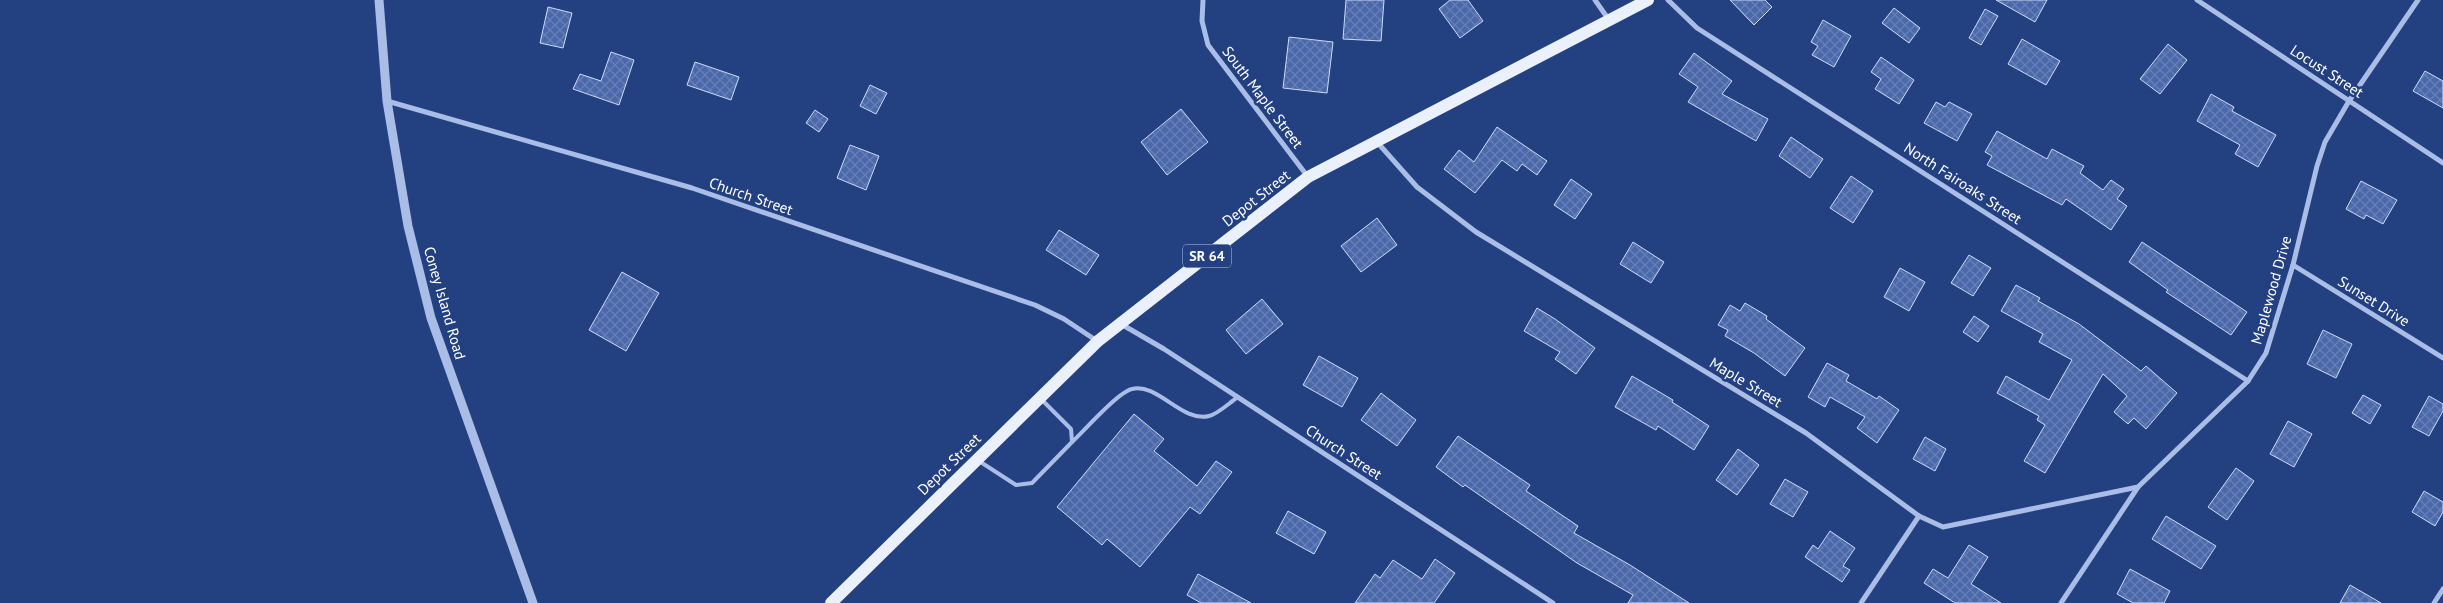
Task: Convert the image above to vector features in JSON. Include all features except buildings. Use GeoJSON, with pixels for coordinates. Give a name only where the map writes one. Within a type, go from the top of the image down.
{"type":"FeatureCollection","features":[{"type":"Feature","properties":{"kind":"main road","name":"Depot Street"},"geometry":{"type":"LineString","coordinates":[[831,603],[1098,341],[1308,178],[1648,0]]}},
{"type":"Feature","properties":{"kind":"street","name":"Coney Island Road"},"geometry":{"type":"LineString","coordinates":[[379,0],[387,101],[408,226],[431,318],[533,603]]}},
{"type":"Feature","properties":{"kind":"street","name":"South Maple Street"},"geometry":{"type":"LineString","coordinates":[[1203,0],[1202,21],[1208,45],[1308,178]]}},
{"type":"Feature","properties":{"kind":"street"},"geometry":{"type":"LineString","coordinates":[[1595,0],[1610,20]]}},
{"type":"Feature","properties":{"kind":"street","name":"North Fairoaks Street"},"geometry":{"type":"LineString","coordinates":[[1668,0],[1697,28],[2248,381]]}},
{"type":"Feature","properties":{"kind":"street","name":"Locust Street"},"geometry":{"type":"LineString","coordinates":[[2197,0],[2443,163]]}},
{"type":"Feature","properties":{"kind":"street","name":"Maplewood Drive"},"geometry":{"type":"LineString","coordinates":[[2061,603],[2138,487],[2248,381],[2266,353],[2293,265],[2325,142],[2349,101],[2418,0]]}},
{"type":"Feature","properties":{"kind":"street","name":"Church Street"},"geometry":{"type":"LineString","coordinates":[[387,101],[710,195],[1035,305],[1064,319],[1098,341]]}},
{"type":"Feature","properties":{"kind":"street","name":"Maple Street"},"geometry":{"type":"LineString","coordinates":[[1377,142],[1417,187],[1476,232],[1806,433],[1919,516],[1943,527],[2138,487]]}},
{"type":"Feature","properties":{"kind":"street","name":"Sunset Drive"},"geometry":{"type":"LineString","coordinates":[[2293,265],[2443,358]]}},
{"type":"Feature","properties":{"kind":"street","name":"Church Street"},"geometry":{"type":"LineString","coordinates":[[1120,324],[1164,349],[1553,603]]}},
{"type":"Feature","properties":{"kind":"street"},"geometry":{"type":"LineString","coordinates":[[1861,603],[1919,516]]}},
{"type":"Feature","properties":{"kind":"street"},"geometry":{"type":"LineString","coordinates":[[2434,603],[2443,589]]}},
{"type":"Feature","properties":{"kind":"lane"},"geometry":{"type":"LineString","coordinates":[[977,459],[1016,485],[1032,483],[1121,395],[1132,388],[1145,390],[1194,417],[1210,416],[1238,397]]}},
{"type":"Feature","properties":{"kind":"lane"},"geometry":{"type":"LineString","coordinates":[[1040,398],[1071,429],[1072,442]]}}]}
